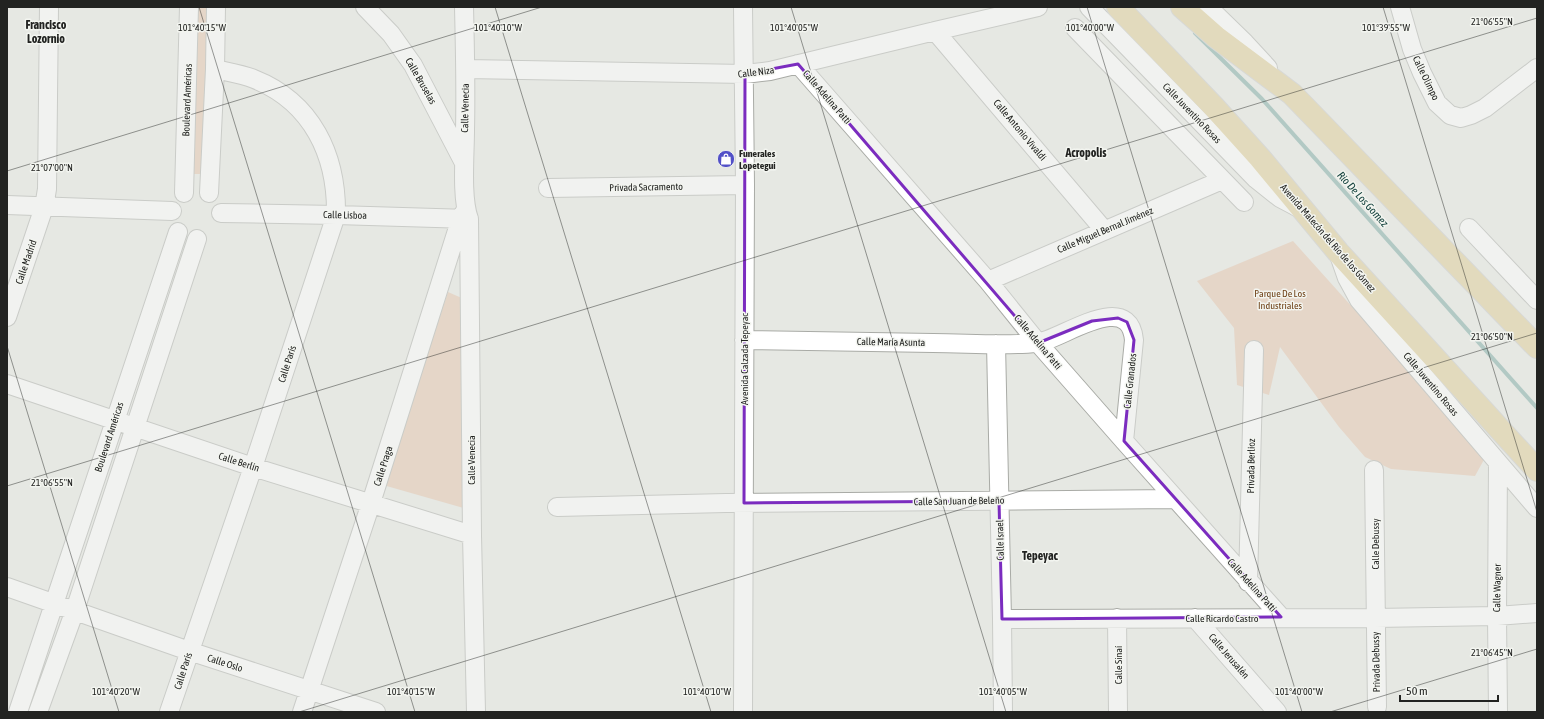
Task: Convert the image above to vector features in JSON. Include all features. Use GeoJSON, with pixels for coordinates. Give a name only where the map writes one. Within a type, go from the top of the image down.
{"type":"FeatureCollection","features":[{"type":"Feature","properties":{"kind":"main road","name":"Avenida Malecón del Río de los Gómez"},"geometry":{"type":"LineString","coordinates":[[1118,7],[1260,158],[1338,252],[1537,470]]}},
{"type":"Feature","properties":{"kind":"main road"},"geometry":{"type":"LineString","coordinates":[[1182,7],[1216,37],[1292,94],[1537,347]]}},
{"type":"Feature","properties":{"kind":"main road"},"geometry":{"type":"LineString","coordinates":[[1498,427],[1506,449],[1514,462],[1537,488]]}},
{"type":"Feature","properties":{"kind":"street","name":"Calle Madrid"},"geometry":{"type":"LineString","coordinates":[[7,317],[44,207],[47,189],[49,7]]}},
{"type":"Feature","properties":{"kind":"street","name":"Boulevard Américas"},"geometry":{"type":"LineString","coordinates":[[184,193],[189,7]]}},
{"type":"Feature","properties":{"kind":"street"},"geometry":{"type":"LineString","coordinates":[[209,193],[215,69],[216,7]]}},
{"type":"Feature","properties":{"kind":"street","name":"Calle Bruselas"},"geometry":{"type":"LineString","coordinates":[[365,7],[391,34],[413,65],[465,163]]}},
{"type":"Feature","properties":{"kind":"street","name":"Calle Venecia"},"geometry":{"type":"LineString","coordinates":[[464,7],[466,69],[465,216],[476,712]]}},
{"type":"Feature","properties":{"kind":"street","name":"Avenida Calzada Tepeyac"},"geometry":{"type":"LineString","coordinates":[[743,7],[745,185],[743,712]]}},
{"type":"Feature","properties":{"kind":"street","name":"Calle Niza"},"geometry":{"type":"LineString","coordinates":[[466,69],[744,74],[770,71],[1038,7]]}},
{"type":"Feature","properties":{"kind":"street","name":"Calle Juventino Rosas"},"geometry":{"type":"LineString","coordinates":[[1090,7],[1256,179],[1280,198],[1302,210]]}},
{"type":"Feature","properties":{"kind":"street"},"geometry":{"type":"LineString","coordinates":[[1208,7],[1245,43],[1292,94]]}},
{"type":"Feature","properties":{"kind":"street","name":"Calle Olimpo"},"geometry":{"type":"LineString","coordinates":[[1400,7],[1412,50],[1419,67],[1437,103],[1450,115],[1461,118],[1471,116],[1537,68]]}},
{"type":"Feature","properties":{"kind":"street"},"geometry":{"type":"LineString","coordinates":[[1075,28],[1244,202]]}},
{"type":"Feature","properties":{"kind":"street","name":"Calle Antonio Vivaldi"},"geometry":{"type":"LineString","coordinates":[[935,31],[1104,230]]}},
{"type":"Feature","properties":{"kind":"street","name":"Calle Adelina Patti"},"geometry":{"type":"LineString","coordinates":[[798,64],[1174,499],[1281,617]]}},
{"type":"Feature","properties":{"kind":"street","name":"Calle París"},"geometry":{"type":"LineString","coordinates":[[170,712],[189,651],[254,467],[336,215],[333,174],[323,145],[308,118],[283,95],[269,86],[238,73],[215,69]]}},
{"type":"Feature","properties":{"kind":"street","name":"Calle Miguel Bernal Jiménez"},"geometry":{"type":"LineString","coordinates":[[988,282],[1104,230],[1222,180]]}},
{"type":"Feature","properties":{"kind":"street","name":"Privada Sacramento"},"geometry":{"type":"LineString","coordinates":[[548,188],[745,185]]}},
{"type":"Feature","properties":{"kind":"street"},"geometry":{"type":"LineString","coordinates":[[196,190],[209,193],[218,202],[212,228],[187,237],[178,232],[173,222],[172,211],[175,201],[184,193],[196,190]]}},
{"type":"Feature","properties":{"kind":"street"},"geometry":{"type":"LineString","coordinates":[[7,205],[172,211]]}},
{"type":"Feature","properties":{"kind":"street","name":"Calle Lisboa"},"geometry":{"type":"LineString","coordinates":[[212,228],[336,215],[465,216]]}},
{"type":"Feature","properties":{"kind":"street","name":"Calle Praga"},"geometry":{"type":"LineString","coordinates":[[302,712],[465,216]]}},
{"type":"Feature","properties":{"kind":"street","name":"Boulevard Américas"},"geometry":{"type":"LineString","coordinates":[[38,712],[75,610],[134,427],[212,228]]}},
{"type":"Feature","properties":{"kind":"street"},"geometry":{"type":"LineString","coordinates":[[1469,228],[1537,300]]}},
{"type":"Feature","properties":{"kind":"street","name":"Boulevard Américas"},"geometry":{"type":"LineString","coordinates":[[18,712],[114,420],[178,232]]}},
{"type":"Feature","properties":{"kind":"street","name":"Calle Juventino Rosas"},"geometry":{"type":"LineString","coordinates":[[1338,252],[1347,278],[1359,300],[1537,508]]}},
{"type":"Feature","properties":{"kind":"street","name":"Calle Granados"},"geometry":{"type":"LineString","coordinates":[[1038,343],[1092,321],[1106,318],[1118,318],[1127,322],[1133,331],[1134,340],[1124,441]]}},
{"type":"Feature","properties":{"kind":"street","name":"Calle María Asunta"},"geometry":{"type":"LineString","coordinates":[[744,340],[996,344],[1038,343]]}},
{"type":"Feature","properties":{"kind":"street","name":"Calle Israel"},"geometry":{"type":"LineString","coordinates":[[996,344],[1003,712]]}},
{"type":"Feature","properties":{"kind":"street","name":"Privada Berlioz"},"geometry":{"type":"LineString","coordinates":[[1248,582],[1254,350]]}},
{"type":"Feature","properties":{"kind":"street","name":"Calle Berlín"},"geometry":{"type":"LineString","coordinates":[[7,384],[254,467],[472,534]]}},
{"type":"Feature","properties":{"kind":"street","name":"Calle Wagner"},"geometry":{"type":"LineString","coordinates":[[1498,464],[1498,712]]}},
{"type":"Feature","properties":{"kind":"street","name":"Calle Debussy"},"geometry":{"type":"LineString","coordinates":[[1374,470],[1375,618]]}},
{"type":"Feature","properties":{"kind":"street","name":"Calle San Juan de Beleño"},"geometry":{"type":"LineString","coordinates":[[556,507],[744,503],[1174,499]]}},
{"type":"Feature","properties":{"kind":"street","name":"Calle Oslo"},"geometry":{"type":"LineString","coordinates":[[7,587],[189,651],[376,712]]}},
{"type":"Feature","properties":{"kind":"street","name":"Calle Ricardo Castro"},"geometry":{"type":"LineString","coordinates":[[1002,619],[1281,617],[1375,618],[1497,616],[1537,613]]}},
{"type":"Feature","properties":{"kind":"street","name":"Calle Sinaí"},"geometry":{"type":"LineString","coordinates":[[1117,618],[1118,712]]}},
{"type":"Feature","properties":{"kind":"street","name":"Calle Jerusalén"},"geometry":{"type":"LineString","coordinates":[[1196,618],[1277,712]]}},
{"type":"Feature","properties":{"kind":"street","name":"Privada Debussy"},"geometry":{"type":"LineString","coordinates":[[1375,618],[1377,707]]}},
{"type":"Feature","properties":{"kind":"highlighted area"},"geometry":{"type":"Polygon","coordinates":[[[798,64],[1038,343],[1092,321],[1118,318],[1127,322],[1134,340],[1124,441],[1281,617],[1002,619],[999,501],[744,503],[745,74],[798,64]]]}},
{"type":"Feature","properties":{"kind":"green space"},"geometry":{"type":"Polygon","coordinates":[[[194,7],[209,7],[208,174],[193,174],[194,7]]]}},
{"type":"Feature","properties":{"kind":"green space","name":"Parque De Los Industriales"},"geometry":{"type":"Polygon","coordinates":[[[1293,241],[1486,456],[1475,476],[1391,469],[1365,457],[1339,427],[1280,347],[1269,395],[1237,385],[1234,328],[1197,281],[1293,241]]]}},
{"type":"Feature","properties":{"kind":"green space"},"geometry":{"type":"Polygon","coordinates":[[[448,292],[464,299],[467,509],[383,485],[448,292]]]}},
{"type":"Feature","properties":{"kind":"waterway","name":"Rio De Los Gomez"},"geometry":{"type":"LineString","coordinates":[[1195,33],[1262,99],[1537,408]]}},
{"type":"Feature","properties":{"kind":"place","name":"Funerales Lopetegui"},"geometry":{"type":"Point","coordinates":[726,159]}},
{"type":"Feature","properties":{"kind":"district","name":"Francisco Lozornio"},"geometry":{"type":"Point","coordinates":[46,32]}},
{"type":"Feature","properties":{"kind":"district","name":"Acropolis"},"geometry":{"type":"Point","coordinates":[1086,153]}},
{"type":"Feature","properties":{"kind":"district","name":"Tepeyac"},"geometry":{"type":"Point","coordinates":[1040,556]}}]}
